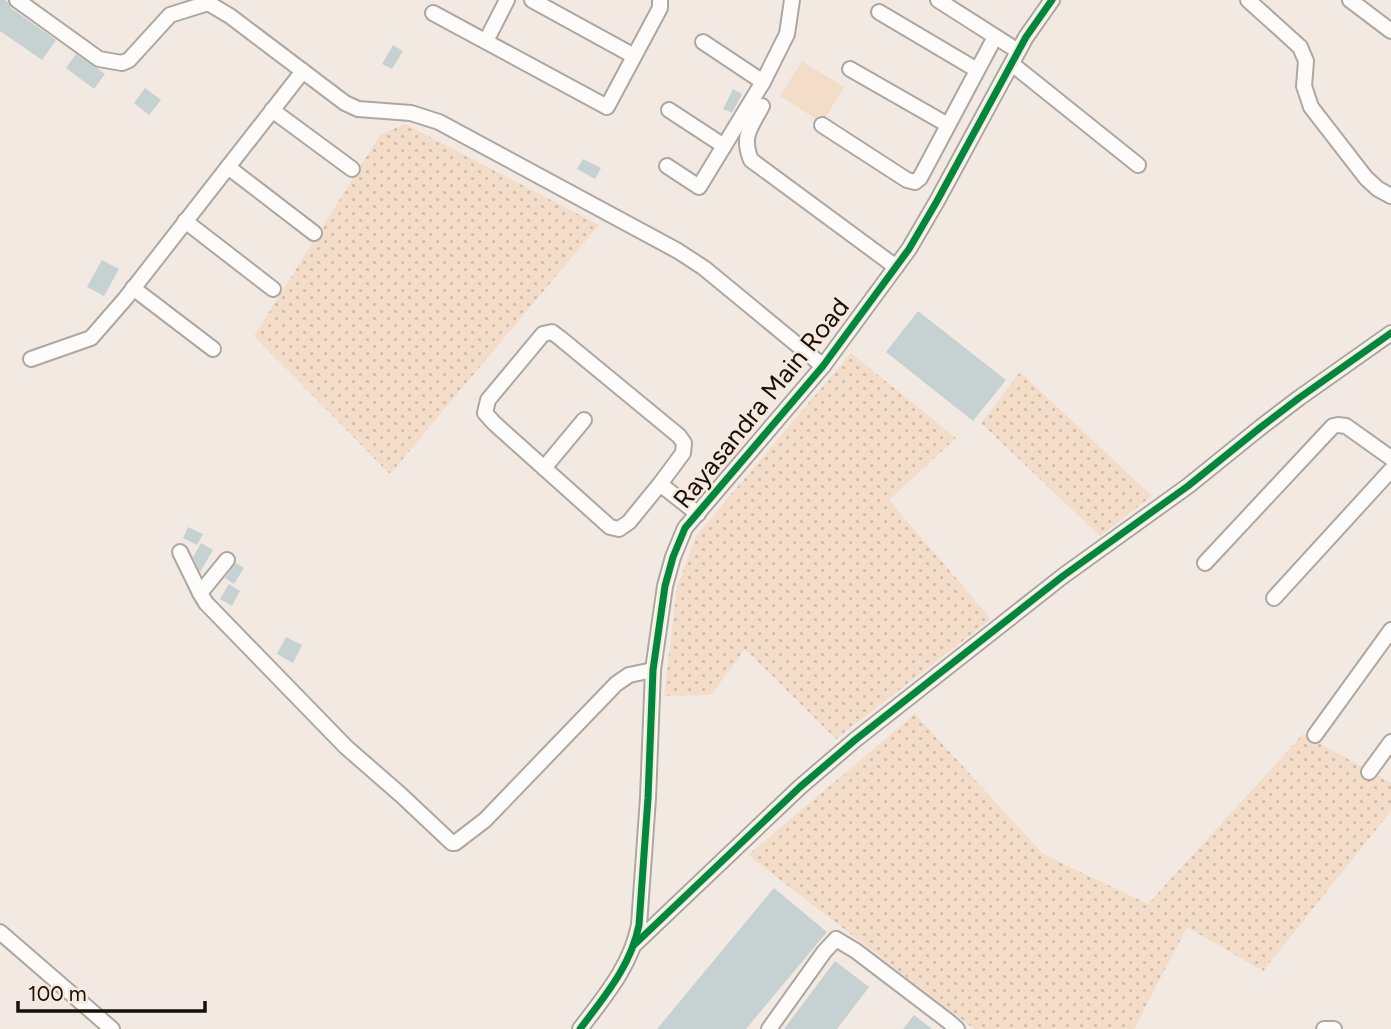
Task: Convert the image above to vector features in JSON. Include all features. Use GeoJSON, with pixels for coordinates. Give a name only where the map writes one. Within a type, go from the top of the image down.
{"type":"FeatureCollection","features":[{"type":"Feature","properties":{"kind":"street"},"geometry":{"type":"LineString","coordinates":[[17,0],[99,58],[122,62],[129,60],[170,15],[207,1],[345,103],[358,109],[411,113],[439,122],[678,251],[704,268],[823,366]]}},
{"type":"Feature","properties":{"kind":"street"},"geometry":{"type":"LineString","coordinates":[[486,41],[507,0]]}},
{"type":"Feature","properties":{"kind":"street"},"geometry":{"type":"LineString","coordinates":[[532,0],[634,56]]}},
{"type":"Feature","properties":{"kind":"street"},"geometry":{"type":"LineString","coordinates":[[433,13],[607,107],[660,8],[660,0]]}},
{"type":"Feature","properties":{"kind":"street"},"geometry":{"type":"LineString","coordinates":[[667,166],[699,187],[764,82],[787,34],[792,0]]}},
{"type":"Feature","properties":{"kind":"street"},"geometry":{"type":"LineString","coordinates":[[938,0],[995,37],[1138,165]]}},
{"type":"Feature","properties":{"kind":"street","name":"Rayasandra Main Road"},"geometry":{"type":"LineString","coordinates":[[580,1029],[615,983],[635,944],[639,925],[653,670],[665,586],[673,556],[685,528],[823,366],[909,249],[1026,37],[1052,0]]}},
{"type":"Feature","properties":{"kind":"street"},"geometry":{"type":"LineString","coordinates":[[1248,0],[1300,47],[1306,61],[1304,86],[1311,107],[1366,178],[1378,189],[1391,195]]}},
{"type":"Feature","properties":{"kind":"street"},"geometry":{"type":"LineString","coordinates":[[1350,0],[1391,31]]}},
{"type":"Feature","properties":{"kind":"street"},"geometry":{"type":"LineString","coordinates":[[879,12],[977,70]]}},
{"type":"Feature","properties":{"kind":"street"},"geometry":{"type":"LineString","coordinates":[[822,125],[907,180],[915,182],[920,178],[995,37]]}},
{"type":"Feature","properties":{"kind":"street"},"geometry":{"type":"LineString","coordinates":[[703,41],[764,82]]}},
{"type":"Feature","properties":{"kind":"street"},"geometry":{"type":"LineString","coordinates":[[850,69],[948,125]]}},
{"type":"Feature","properties":{"kind":"street"},"geometry":{"type":"LineString","coordinates":[[31,359],[91,338],[303,71]]}},
{"type":"Feature","properties":{"kind":"street"},"geometry":{"type":"LineString","coordinates":[[762,106],[748,133],[747,149],[751,160],[896,267]]}},
{"type":"Feature","properties":{"kind":"street"},"geometry":{"type":"LineString","coordinates":[[272,110],[352,169]]}},
{"type":"Feature","properties":{"kind":"street"},"geometry":{"type":"LineString","coordinates":[[669,110],[724,146]]}},
{"type":"Feature","properties":{"kind":"street"},"geometry":{"type":"LineString","coordinates":[[228,167],[314,233]]}},
{"type":"Feature","properties":{"kind":"street"},"geometry":{"type":"LineString","coordinates":[[186,221],[273,289]]}},
{"type":"Feature","properties":{"kind":"street"},"geometry":{"type":"LineString","coordinates":[[133,288],[213,349]]}},
{"type":"Feature","properties":{"kind":"street"},"geometry":{"type":"LineString","coordinates":[[552,332],[679,436],[684,443],[683,453],[660,484],[629,522],[620,529],[610,527],[494,424],[485,413],[488,400],[543,334],[552,332]]}},
{"type":"Feature","properties":{"kind":"street"},"geometry":{"type":"LineString","coordinates":[[635,944],[800,787],[855,740],[1063,576],[1188,486],[1261,427],[1388,339]]}},
{"type":"Feature","properties":{"kind":"street"},"geometry":{"type":"LineString","coordinates":[[544,468],[584,420]]}},
{"type":"Feature","properties":{"kind":"street"},"geometry":{"type":"LineString","coordinates":[[1205,563],[1333,426],[1346,426],[1391,458]]}},
{"type":"Feature","properties":{"kind":"street"},"geometry":{"type":"LineString","coordinates":[[1274,598],[1391,470]]}},
{"type":"Feature","properties":{"kind":"street"},"geometry":{"type":"LineString","coordinates":[[660,484],[698,514]]}},
{"type":"Feature","properties":{"kind":"street"},"geometry":{"type":"LineString","coordinates":[[180,552],[200,593],[216,615],[346,747],[452,843],[485,820],[615,684],[629,675],[653,670]]}},
{"type":"Feature","properties":{"kind":"street"},"geometry":{"type":"LineString","coordinates":[[200,593],[227,560]]}},
{"type":"Feature","properties":{"kind":"street"},"geometry":{"type":"LineString","coordinates":[[1315,735],[1391,630]]}},
{"type":"Feature","properties":{"kind":"street"},"geometry":{"type":"LineString","coordinates":[[1369,772],[1391,742]]}},
{"type":"Feature","properties":{"kind":"street"},"geometry":{"type":"LineString","coordinates":[[0,932],[112,1029]]}},
{"type":"Feature","properties":{"kind":"street"},"geometry":{"type":"LineString","coordinates":[[769,1029],[836,939],[856,951],[957,1029]]}},
{"type":"Feature","properties":{"kind":"street"},"geometry":{"type":"LineString","coordinates":[[1324,1029],[1334,1029]]}},
{"type":"Feature","properties":{"kind":"shaded area"},"geometry":{"type":"Polygon","coordinates":[[[802,61],[844,87],[822,123],[780,96],[802,61]]]}},
{"type":"Feature","properties":{"kind":"shaded area"},"geometry":{"type":"Polygon","coordinates":[[[405,124],[599,225],[390,474],[254,336],[380,135],[405,124]]]}},
{"type":"Feature","properties":{"kind":"shaded area"},"geometry":{"type":"Polygon","coordinates":[[[851,353],[956,438],[889,500],[991,619],[836,739],[745,649],[711,695],[664,696],[677,587],[696,536],[851,353]]]}},
{"type":"Feature","properties":{"kind":"shaded area"},"geometry":{"type":"Polygon","coordinates":[[[1020,372],[1152,496],[1100,536],[981,423],[1020,372]]]}},
{"type":"Feature","properties":{"kind":"shaded area"},"geometry":{"type":"Polygon","coordinates":[[[915,714],[1043,854],[1148,904],[1303,734],[1391,783],[1391,811],[1263,971],[1187,927],[1134,1029],[974,1029],[748,855],[915,714]]]}},
{"type":"Feature","properties":{"kind":"building"},"geometry":{"type":"Polygon","coordinates":[[[0,0],[8,2],[11,8],[56,40],[42,60],[0,31],[0,0]]]}},
{"type":"Feature","properties":{"kind":"building"},"geometry":{"type":"Polygon","coordinates":[[[393,45],[403,51],[392,69],[382,64],[393,45]]]}},
{"type":"Feature","properties":{"kind":"building"},"geometry":{"type":"Polygon","coordinates":[[[76,54],[105,74],[94,89],[66,68],[76,54]]]}},
{"type":"Feature","properties":{"kind":"building"},"geometry":{"type":"Polygon","coordinates":[[[145,88],[161,100],[149,115],[134,103],[145,88]]]}},
{"type":"Feature","properties":{"kind":"building"},"geometry":{"type":"Polygon","coordinates":[[[733,89],[742,94],[732,113],[723,109],[733,89]]]}},
{"type":"Feature","properties":{"kind":"building"},"geometry":{"type":"Polygon","coordinates":[[[583,159],[601,168],[595,179],[577,169],[583,159]]]}},
{"type":"Feature","properties":{"kind":"building"},"geometry":{"type":"Polygon","coordinates":[[[102,260],[119,269],[104,296],[87,287],[102,260]]]}},
{"type":"Feature","properties":{"kind":"building"},"geometry":{"type":"Polygon","coordinates":[[[918,311],[1006,380],[973,421],[886,352],[918,311]]]}},
{"type":"Feature","properties":{"kind":"building"},"geometry":{"type":"Polygon","coordinates":[[[188,527],[203,534],[197,545],[183,538],[188,527]]]}},
{"type":"Feature","properties":{"kind":"building"},"geometry":{"type":"Polygon","coordinates":[[[201,543],[213,550],[200,572],[193,557],[201,543]]]}},
{"type":"Feature","properties":{"kind":"building"},"geometry":{"type":"Polygon","coordinates":[[[236,563],[244,568],[234,584],[225,578],[236,563]]]}},
{"type":"Feature","properties":{"kind":"building"},"geometry":{"type":"Polygon","coordinates":[[[229,584],[240,591],[232,606],[220,599],[229,584]]]}},
{"type":"Feature","properties":{"kind":"building"},"geometry":{"type":"Polygon","coordinates":[[[286,637],[302,645],[293,663],[277,654],[286,637]]]}},
{"type":"Feature","properties":{"kind":"building"},"geometry":{"type":"Polygon","coordinates":[[[774,888],[827,932],[746,1029],[657,1029],[774,888]]]}},
{"type":"Feature","properties":{"kind":"building"},"geometry":{"type":"Polygon","coordinates":[[[835,961],[869,987],[837,1029],[784,1029],[835,961]]]}},
{"type":"Feature","properties":{"kind":"building"},"geometry":{"type":"Polygon","coordinates":[[[914,1015],[932,1029],[903,1029],[914,1015]]]}},
{"type":"Feature","properties":{"kind":"cycle path"},"geometry":{"type":"LineString","coordinates":[[580,1029],[623,967],[639,925],[653,670],[665,586],[685,528],[823,366],[909,249],[1026,37],[1052,0]]}},
{"type":"Feature","properties":{"kind":"cycle path"},"geometry":{"type":"LineString","coordinates":[[635,944],[800,787],[855,740],[1063,576],[1188,486],[1299,398],[1391,333]]}}]}
